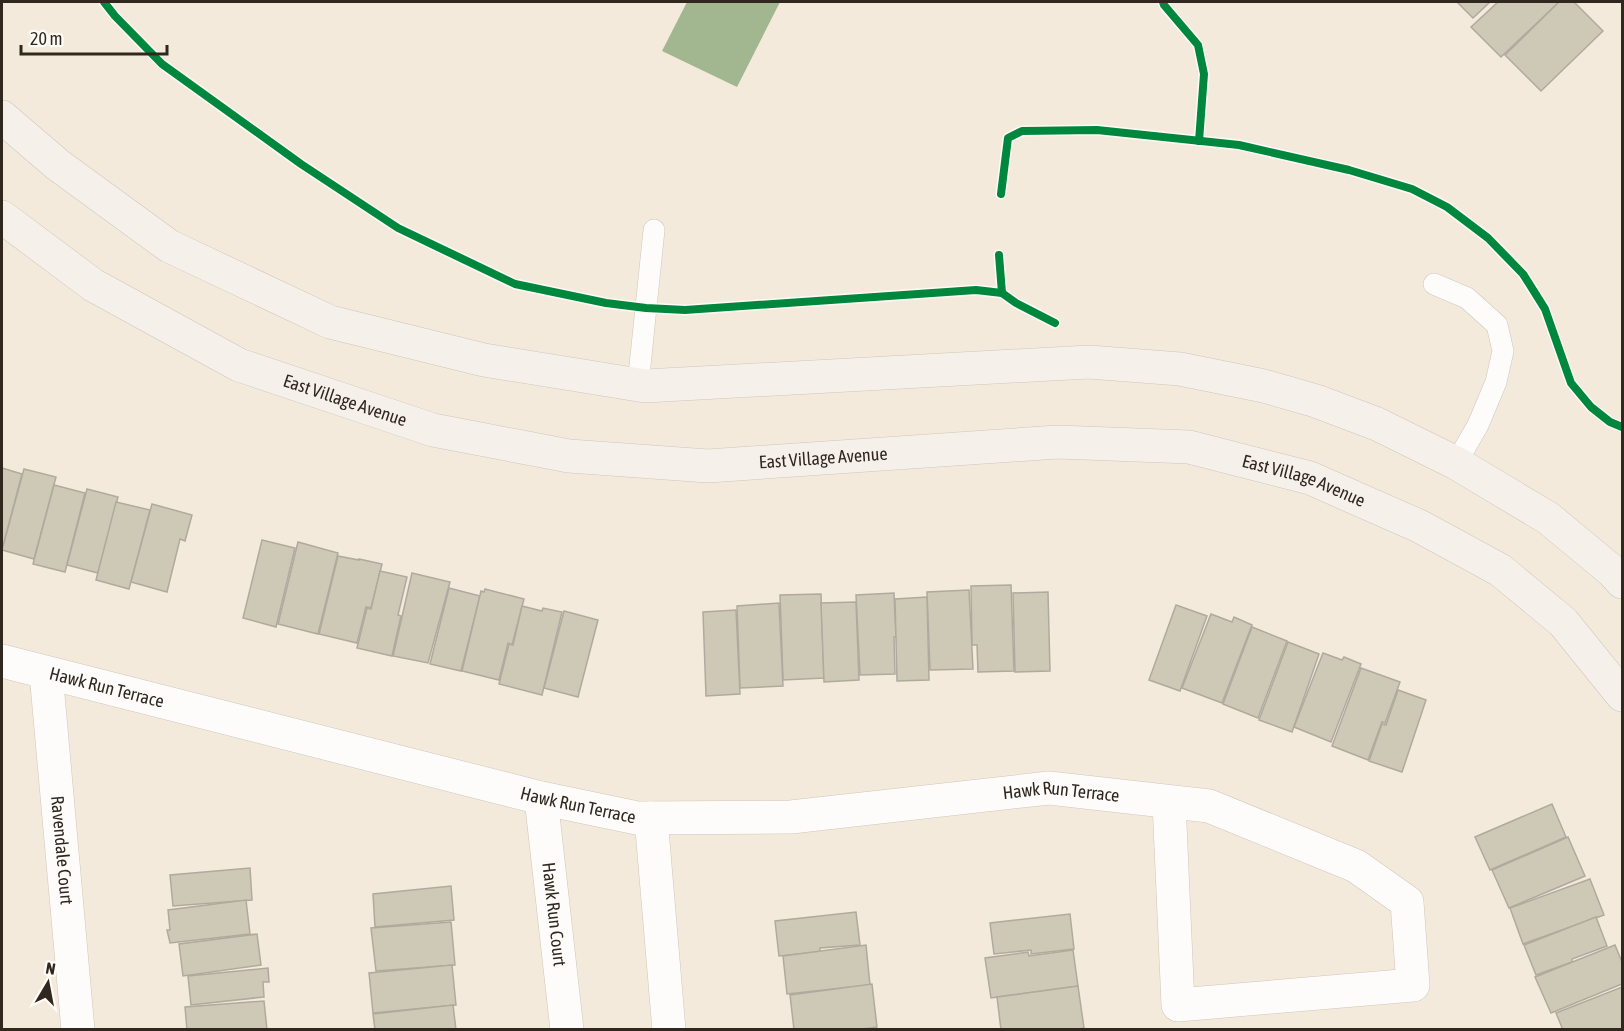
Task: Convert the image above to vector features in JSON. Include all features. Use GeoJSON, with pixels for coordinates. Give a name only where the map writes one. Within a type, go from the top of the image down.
{"type":"FeatureCollection","features":[{"type":"Feature","properties":{"kind":"street"},"geometry":{"type":"LineString","coordinates":[[2,117],[57,165],[169,246],[330,322],[484,360],[645,386],[1089,362],[1180,369],[1264,386],[1316,401],[1377,424],[1456,463],[1548,518],[1623,582]]}},
{"type":"Feature","properties":{"kind":"street","name":"East Village Avenue"},"geometry":{"type":"LineString","coordinates":[[2,217],[93,285],[238,365],[432,430],[569,456],[708,466],[1058,442],[1189,447],[1310,478],[1419,526],[1500,570],[1563,622],[1623,695]]}},
{"type":"Feature","properties":{"kind":"street","name":"Hawk Run Terrace"},"geometry":{"type":"LineString","coordinates":[[2,661],[541,798],[637,818],[791,817],[1049,788],[1209,806],[1356,866],[1407,902],[1413,985],[1178,1005],[1169,802]]}},
{"type":"Feature","properties":{"kind":"street","name":"Ravendale Court"},"geometry":{"type":"LineString","coordinates":[[46,673],[78,1029]]}},
{"type":"Feature","properties":{"kind":"street","name":"Hawk Run Court"},"geometry":{"type":"LineString","coordinates":[[541,798],[567,1029]]}},
{"type":"Feature","properties":{"kind":"street"},"geometry":{"type":"LineString","coordinates":[[651,818],[669,1029]]}},
{"type":"Feature","properties":{"kind":"lane"},"geometry":{"type":"LineString","coordinates":[[638,385],[654,231]]}},
{"type":"Feature","properties":{"kind":"lane"},"geometry":{"type":"LineString","coordinates":[[1434,284],[1467,298],[1497,325],[1503,351],[1496,382],[1478,425],[1456,463]]}},
{"type":"Feature","properties":{"kind":"shaded area"},"geometry":{"type":"Polygon","coordinates":[[[687,2],[780,2],[737,87],[662,51],[687,2]]]}},
{"type":"Feature","properties":{"kind":"building"},"geometry":{"type":"Polygon","coordinates":[[[1457,2],[1490,2],[1473,18],[1457,2]]]}},
{"type":"Feature","properties":{"kind":"building"},"geometry":{"type":"Polygon","coordinates":[[[1498,2],[1559,2],[1501,57],[1471,27],[1498,2]]]}},
{"type":"Feature","properties":{"kind":"building"},"geometry":{"type":"Polygon","coordinates":[[[1559,2],[1574,2],[1603,31],[1541,91],[1505,55],[1559,2]]]}},
{"type":"Feature","properties":{"kind":"building"},"geometry":{"type":"Polygon","coordinates":[[[2,468],[22,474],[2,550],[2,468]]]}},
{"type":"Feature","properties":{"kind":"building"},"geometry":{"type":"Polygon","coordinates":[[[24,469],[56,477],[34,559],[2,550],[24,469]]]}},
{"type":"Feature","properties":{"kind":"building"},"geometry":{"type":"Polygon","coordinates":[[[54,485],[85,493],[65,572],[33,564],[54,485]]]}},
{"type":"Feature","properties":{"kind":"building"},"geometry":{"type":"Polygon","coordinates":[[[87,489],[118,497],[98,573],[67,565],[87,489]]]}},
{"type":"Feature","properties":{"kind":"building"},"geometry":{"type":"Polygon","coordinates":[[[116,502],[150,510],[129,589],[96,580],[116,502]]]}},
{"type":"Feature","properties":{"kind":"building"},"geometry":{"type":"Polygon","coordinates":[[[152,504],[192,515],[185,541],[180,539],[167,592],[131,582],[152,504]]]}},
{"type":"Feature","properties":{"kind":"building"},"geometry":{"type":"Polygon","coordinates":[[[262,540],[295,548],[276,627],[243,618],[262,540]]]}},
{"type":"Feature","properties":{"kind":"building"},"geometry":{"type":"Polygon","coordinates":[[[298,542],[338,553],[318,634],[278,624],[298,542]]]}},
{"type":"Feature","properties":{"kind":"building"},"geometry":{"type":"Polygon","coordinates":[[[338,556],[382,564],[371,608],[366,607],[357,643],[319,634],[338,556]]]}},
{"type":"Feature","properties":{"kind":"building"},"geometry":{"type":"Polygon","coordinates":[[[380,571],[407,577],[392,656],[357,648],[367,608],[371,609],[380,571]]]}},
{"type":"Feature","properties":{"kind":"building"},"geometry":{"type":"Polygon","coordinates":[[[412,573],[450,582],[428,663],[393,656],[412,573]]]}},
{"type":"Feature","properties":{"kind":"building"},"geometry":{"type":"Polygon","coordinates":[[[1011,585],[1014,671],[978,672],[977,645],[972,645],[971,586],[1011,585]]]}},
{"type":"Feature","properties":{"kind":"building"},"geometry":{"type":"Polygon","coordinates":[[[449,588],[480,596],[461,671],[430,664],[449,588]]]}},
{"type":"Feature","properties":{"kind":"building"},"geometry":{"type":"Polygon","coordinates":[[[485,589],[524,599],[512,645],[508,643],[499,680],[462,671],[481,591],[484,592],[485,589]]]}},
{"type":"Feature","properties":{"kind":"building"},"geometry":{"type":"Polygon","coordinates":[[[969,590],[973,669],[930,670],[927,592],[969,590]]]}},
{"type":"Feature","properties":{"kind":"building"},"geometry":{"type":"Polygon","coordinates":[[[1048,592],[1050,671],[1015,672],[1013,593],[1048,592]]]}},
{"type":"Feature","properties":{"kind":"building"},"geometry":{"type":"Polygon","coordinates":[[[894,593],[895,674],[860,675],[856,595],[894,593]]]}},
{"type":"Feature","properties":{"kind":"building"},"geometry":{"type":"Polygon","coordinates":[[[821,594],[824,678],[783,680],[780,595],[821,594]]]}},
{"type":"Feature","properties":{"kind":"building"},"geometry":{"type":"Polygon","coordinates":[[[927,597],[929,680],[897,681],[895,599],[927,597]]]}},
{"type":"Feature","properties":{"kind":"building"},"geometry":{"type":"Polygon","coordinates":[[[856,602],[859,680],[824,682],[821,603],[856,602]]]}},
{"type":"Feature","properties":{"kind":"building"},"geometry":{"type":"Polygon","coordinates":[[[779,603],[783,686],[740,688],[737,606],[779,603]]]}},
{"type":"Feature","properties":{"kind":"building"},"geometry":{"type":"Polygon","coordinates":[[[1176,605],[1207,616],[1180,691],[1149,680],[1176,605]]]}},
{"type":"Feature","properties":{"kind":"building"},"geometry":{"type":"Polygon","coordinates":[[[522,606],[542,611],[543,608],[562,612],[542,695],[499,684],[509,644],[513,645],[522,606]]]}},
{"type":"Feature","properties":{"kind":"building"},"geometry":{"type":"Polygon","coordinates":[[[736,610],[740,694],[706,696],[703,612],[736,610]]]}},
{"type":"Feature","properties":{"kind":"building"},"geometry":{"type":"Polygon","coordinates":[[[564,611],[598,620],[578,697],[544,688],[564,611]]]}},
{"type":"Feature","properties":{"kind":"building"},"geometry":{"type":"Polygon","coordinates":[[[1211,614],[1232,622],[1234,617],[1252,625],[1222,703],[1182,688],[1211,614]]]}},
{"type":"Feature","properties":{"kind":"building"},"geometry":{"type":"Polygon","coordinates":[[[1252,627],[1287,641],[1258,718],[1223,704],[1252,627]]]}},
{"type":"Feature","properties":{"kind":"building"},"geometry":{"type":"Polygon","coordinates":[[[1288,642],[1319,654],[1292,732],[1259,720],[1288,642]]]}},
{"type":"Feature","properties":{"kind":"building"},"geometry":{"type":"Polygon","coordinates":[[[1323,653],[1342,660],[1344,657],[1361,664],[1331,742],[1294,727],[1323,653]]]}},
{"type":"Feature","properties":{"kind":"building"},"geometry":{"type":"Polygon","coordinates":[[[1361,668],[1400,682],[1368,760],[1332,746],[1361,668]]]}},
{"type":"Feature","properties":{"kind":"building"},"geometry":{"type":"Polygon","coordinates":[[[1398,690],[1426,700],[1402,772],[1369,761],[1382,724],[1386,725],[1398,690]]]}},
{"type":"Feature","properties":{"kind":"building"},"geometry":{"type":"Polygon","coordinates":[[[1552,804],[1566,837],[1490,870],[1475,837],[1552,804]]]}},
{"type":"Feature","properties":{"kind":"building"},"geometry":{"type":"Polygon","coordinates":[[[1568,837],[1585,876],[1509,908],[1492,870],[1568,837]]]}},
{"type":"Feature","properties":{"kind":"building"},"geometry":{"type":"Polygon","coordinates":[[[250,868],[252,900],[173,906],[170,875],[250,868]]]}},
{"type":"Feature","properties":{"kind":"building"},"geometry":{"type":"Polygon","coordinates":[[[1590,879],[1604,915],[1523,944],[1510,908],[1590,879]]]}},
{"type":"Feature","properties":{"kind":"building"},"geometry":{"type":"Polygon","coordinates":[[[451,886],[454,920],[375,927],[373,894],[451,886]]]}},
{"type":"Feature","properties":{"kind":"building"},"geometry":{"type":"Polygon","coordinates":[[[246,900],[250,934],[170,943],[167,930],[170,930],[168,910],[246,900]]]}},
{"type":"Feature","properties":{"kind":"building"},"geometry":{"type":"Polygon","coordinates":[[[856,912],[860,945],[820,948],[820,952],[779,956],[775,921],[856,912]]]}},
{"type":"Feature","properties":{"kind":"building"},"geometry":{"type":"Polygon","coordinates":[[[1070,914],[1074,949],[1031,954],[1031,950],[994,954],[990,923],[1070,914]]]}},
{"type":"Feature","properties":{"kind":"building"},"geometry":{"type":"Polygon","coordinates":[[[1596,917],[1607,946],[1536,975],[1524,945],[1596,917]]]}},
{"type":"Feature","properties":{"kind":"building"},"geometry":{"type":"Polygon","coordinates":[[[451,922],[455,965],[376,971],[371,928],[451,922]]]}},
{"type":"Feature","properties":{"kind":"building"},"geometry":{"type":"Polygon","coordinates":[[[257,934],[261,965],[183,976],[179,944],[257,934]]]}},
{"type":"Feature","properties":{"kind":"building"},"geometry":{"type":"Polygon","coordinates":[[[866,945],[870,985],[787,994],[783,956],[866,945]]]}},
{"type":"Feature","properties":{"kind":"building"},"geometry":{"type":"Polygon","coordinates":[[[1615,945],[1622,962],[1622,984],[1551,1013],[1535,977],[1615,945]]]}},
{"type":"Feature","properties":{"kind":"building"},"geometry":{"type":"Polygon","coordinates":[[[1073,950],[1078,986],[991,998],[985,958],[1028,952],[1029,956],[1073,950]]]}},
{"type":"Feature","properties":{"kind":"building"},"geometry":{"type":"Polygon","coordinates":[[[452,965],[456,1005],[373,1013],[369,973],[452,965]]]}},
{"type":"Feature","properties":{"kind":"building"},"geometry":{"type":"Polygon","coordinates":[[[268,968],[269,982],[263,982],[264,997],[191,1005],[188,976],[268,968]]]}},
{"type":"Feature","properties":{"kind":"building"},"geometry":{"type":"Polygon","coordinates":[[[872,984],[877,1027],[855,1030],[794,1030],[790,995],[872,984]]]}},
{"type":"Feature","properties":{"kind":"building"},"geometry":{"type":"Polygon","coordinates":[[[1078,986],[1084,1028],[1001,1030],[997,997],[1078,986]]]}},
{"type":"Feature","properties":{"kind":"building"},"geometry":{"type":"Polygon","coordinates":[[[1622,987],[1622,1030],[1563,1030],[1556,1013],[1622,987]]]}},
{"type":"Feature","properties":{"kind":"building"},"geometry":{"type":"Polygon","coordinates":[[[264,1001],[267,1030],[187,1030],[185,1007],[264,1001]]]}},
{"type":"Feature","properties":{"kind":"building"},"geometry":{"type":"Polygon","coordinates":[[[453,1005],[456,1030],[375,1030],[373,1014],[453,1005]]]}},
{"type":"Feature","properties":{"kind":"cycle path"},"geometry":{"type":"LineString","coordinates":[[104,2],[162,64],[301,164],[398,228],[515,284],[606,303],[685,310],[976,290],[1002,293]]}},
{"type":"Feature","properties":{"kind":"cycle path"},"geometry":{"type":"LineString","coordinates":[[1163,2],[1198,45],[1204,74],[1199,141]]}},
{"type":"Feature","properties":{"kind":"cycle path"},"geometry":{"type":"LineString","coordinates":[[1001,194],[1008,138],[1022,131],[1097,130],[1239,145],[1349,170],[1412,189],[1447,207],[1488,238],[1523,274],[1545,309],[1571,383],[1591,407],[1610,422],[1622,427]]}},
{"type":"Feature","properties":{"kind":"cycle path"},"geometry":{"type":"LineString","coordinates":[[999,255],[1002,293],[1016,303],[1055,323]]}}]}
